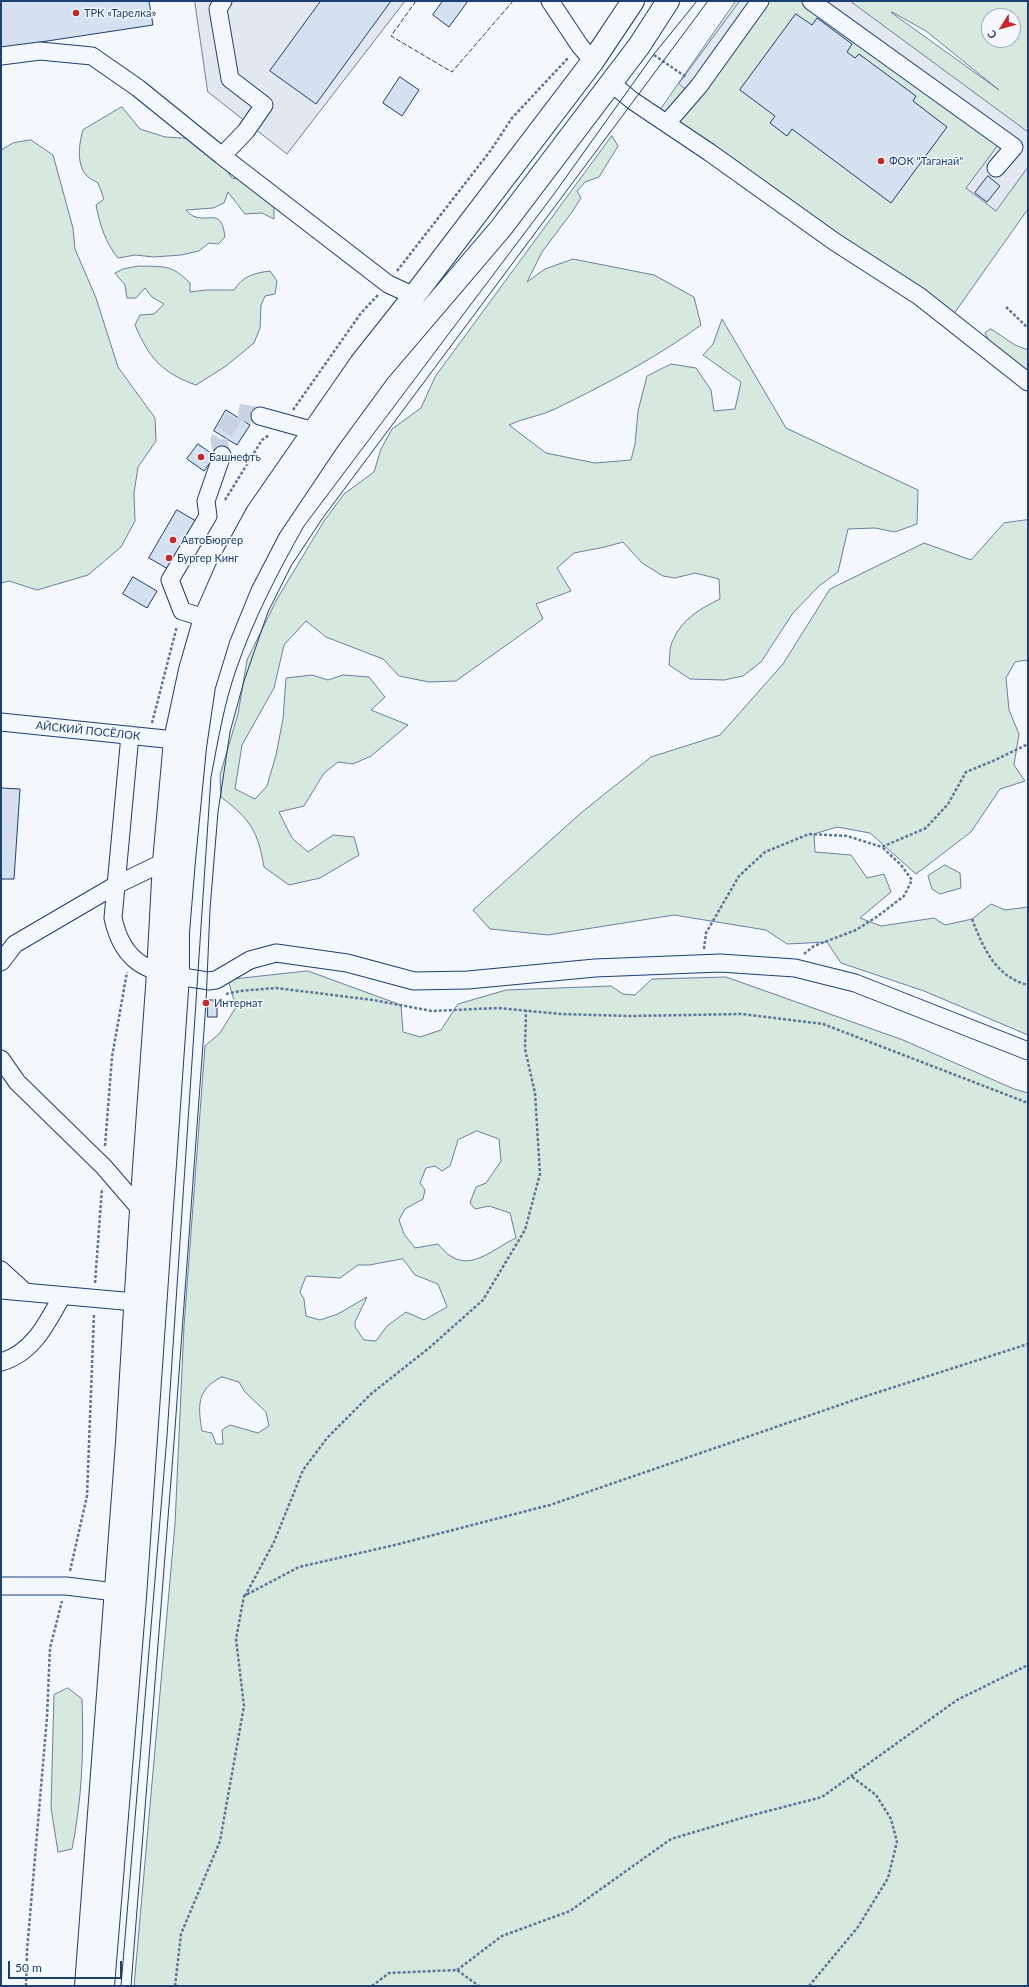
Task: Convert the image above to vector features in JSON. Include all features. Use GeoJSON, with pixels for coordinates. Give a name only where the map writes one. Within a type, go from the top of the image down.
{"type":"FeatureCollection","features":[{"type":"Feature","properties":{"kind":"main road"},"geometry":{"type":"LineString","coordinates":[[103,1986],[135,1597],[164,862],[175,740],[190,670],[205,618],[226,570],[257,512],[361,363],[414,296],[531,140],[593,61],[633,1]]}},
{"type":"Feature","properties":{"kind":"main road"},"geometry":{"type":"LineString","coordinates":[[86,1986],[127,1443],[141,1210],[159,971],[178,932],[195,747],[204,686],[219,637],[241,583],[270,527],[327,442],[379,371],[501,228],[611,83],[668,1]]}},
{"type":"Feature","properties":{"kind":"main road"},"geometry":{"type":"LineString","coordinates":[[593,61],[611,83]]}},
{"type":"Feature","properties":{"kind":"street"},"geometry":{"type":"LineString","coordinates":[[222,156],[246,131],[264,105],[230,78],[218,9],[223,1]]}},
{"type":"Feature","properties":{"kind":"street"},"geometry":{"type":"LineString","coordinates":[[550,1],[580,46],[593,61]]}},
{"type":"Feature","properties":{"kind":"street"},"geometry":{"type":"LineString","coordinates":[[667,123],[699,86],[760,1]]}},
{"type":"Feature","properties":{"kind":"street"},"geometry":{"type":"LineString","coordinates":[[811,1],[1014,147],[996,168]]}},
{"type":"Feature","properties":{"kind":"street"},"geometry":{"type":"LineString","coordinates":[[1,56],[40,50],[92,56],[138,88],[222,156],[388,284],[414,296]]}},
{"type":"Feature","properties":{"kind":"street"},"geometry":{"type":"LineString","coordinates":[[611,83],[633,101],[667,123],[836,242],[919,296],[1028,382]]}},
{"type":"Feature","properties":{"kind":"street"},"geometry":{"type":"LineString","coordinates":[[260,416],[314,430]]}},
{"type":"Feature","properties":{"kind":"street"},"geometry":{"type":"LineString","coordinates":[[205,618],[182,611],[170,580],[208,516],[206,501],[222,455]]}},
{"type":"Feature","properties":{"kind":"street","name":"АЙСКИЙ ПОСЁЛОК"},"geometry":{"type":"LineString","coordinates":[[1,722],[175,740]]}},
{"type":"Feature","properties":{"kind":"street"},"geometry":{"type":"LineString","coordinates":[[130,735],[113,918],[117,933],[131,956],[159,971],[208,981],[216,980],[250,960],[276,953],[347,963],[414,981],[468,980],[595,968],[702,963],[795,968],[856,983],[1028,1051]]}},
{"type":"Feature","properties":{"kind":"street"},"geometry":{"type":"LineString","coordinates":[[1,962],[16,944],[116,885],[164,862]]}},
{"type":"Feature","properties":{"kind":"street"},"geometry":{"type":"LineString","coordinates":[[1,1060],[17,1082],[104,1167],[141,1210]]}},
{"type":"Feature","properties":{"kind":"street"},"geometry":{"type":"LineString","coordinates":[[1,1270],[24,1291]]}},
{"type":"Feature","properties":{"kind":"street"},"geometry":{"type":"LineString","coordinates":[[1,1290],[135,1302]]}},
{"type":"Feature","properties":{"kind":"street"},"geometry":{"type":"LineString","coordinates":[[1,1362],[12,1359],[29,1348],[45,1327],[62,1296]]}},
{"type":"Feature","properties":{"kind":"street"},"geometry":{"type":"LineString","coordinates":[[1,1586],[66,1586],[115,1592]]}},
{"type":"Feature","properties":{"kind":"path"},"geometry":{"type":"LineString","coordinates":[[1006,307],[1028,328]]}},
{"type":"Feature","properties":{"kind":"path"},"geometry":{"type":"LineString","coordinates":[[882,847],[926,828],[948,804],[966,772],[1028,744]]}},
{"type":"Feature","properties":{"kind":"path"},"geometry":{"type":"LineString","coordinates":[[702,963],[706,933],[740,876],[765,852],[808,834],[847,836],[882,847],[901,865],[912,880],[904,896],[856,930],[814,946],[802,956],[795,968]]}},
{"type":"Feature","properties":{"kind":"path"},"geometry":{"type":"LineString","coordinates":[[972,919],[979,938],[1002,973],[1016,982],[1028,985]]}},
{"type":"Feature","properties":{"kind":"path"},"geometry":{"type":"LineString","coordinates":[[224,994],[276,988],[373,1000],[432,1012],[498,1008],[630,1016],[742,1014],[823,1024],[1028,1102]]}},
{"type":"Feature","properties":{"kind":"path"},"geometry":{"type":"LineString","coordinates":[[175,1986],[181,1934],[220,1841],[244,1706],[236,1639],[244,1596],[274,1542],[303,1470],[327,1438],[371,1394],[429,1348],[483,1300],[525,1230],[540,1174],[535,1093],[525,1049],[526,1010]]}},
{"type":"Feature","properties":{"kind":"path"},"geometry":{"type":"LineString","coordinates":[[244,1596],[300,1567],[399,1544],[550,1505],[857,1399],[1028,1344]]}},
{"type":"Feature","properties":{"kind":"path"},"geometry":{"type":"LineString","coordinates":[[372,1986],[389,1973],[457,1970],[502,1936],[570,1911],[672,1840],[745,1817],[822,1797],[957,1700],[1028,1665]]}},
{"type":"Feature","properties":{"kind":"path"},"geometry":{"type":"LineString","coordinates":[[809,1986],[858,1927],[881,1890],[888,1878],[897,1842],[891,1819],[876,1795],[851,1776]]}},
{"type":"Feature","properties":{"kind":"path"},"geometry":{"type":"LineString","coordinates":[[457,1970],[479,1986]]}},
{"type":"Feature","properties":{"kind":"shaded area"},"geometry":{"type":"Polygon","coordinates":[[[195,1],[405,1],[287,154],[208,92],[195,1]]]}},
{"type":"Feature","properties":{"kind":"shaded area","name":"ФОК \"Таганай\""},"geometry":{"type":"Polygon","coordinates":[[[736,1],[1028,1],[1028,209],[953,315],[661,109],[736,1]],[[892,12],[999,90],[926,31],[892,12]]]}},
{"type":"Feature","properties":{"kind":"shaded area"},"geometry":{"type":"Polygon","coordinates":[[[740,1],[756,1],[689,92],[679,84],[740,1]]]}},
{"type":"Feature","properties":{"kind":"shaded area"},"geometry":{"type":"Polygon","coordinates":[[[803,1],[850,1],[1028,132],[1028,167],[996,211],[966,188],[998,145],[803,1]]]}},
{"type":"Feature","properties":{"kind":"shaded area"},"geometry":{"type":"Polygon","coordinates":[[[122,107],[140,129],[165,137],[201,139],[232,178],[243,180],[274,205],[274,219],[262,213],[245,214],[228,192],[224,203],[213,208],[186,210],[193,216],[199,218],[214,218],[221,222],[225,237],[218,244],[209,243],[199,251],[181,255],[154,257],[135,255],[118,258],[106,239],[101,226],[96,205],[104,199],[98,183],[88,177],[84,171],[81,166],[79,154],[83,130],[122,107]]]}},
{"type":"Feature","properties":{"kind":"shaded area"},"geometry":{"type":"Polygon","coordinates":[[[612,136],[618,146],[599,177],[585,182],[577,191],[581,198],[542,252],[527,282],[545,269],[573,259],[654,275],[694,297],[701,325],[666,349],[593,390],[550,411],[509,425],[546,453],[595,463],[631,460],[635,444],[638,411],[647,376],[671,364],[696,368],[711,390],[714,411],[735,409],[741,382],[703,355],[713,344],[722,319],[786,428],[918,490],[917,524],[895,532],[875,528],[848,529],[838,572],[819,586],[793,613],[761,662],[743,676],[724,680],[690,679],[669,665],[670,649],[681,626],[699,610],[720,599],[719,579],[695,573],[675,578],[663,576],[642,563],[623,542],[574,553],[557,568],[571,591],[536,604],[543,619],[456,681],[429,682],[399,676],[383,659],[326,637],[306,621],[284,645],[274,688],[242,745],[235,789],[255,799],[267,786],[276,755],[283,719],[286,678],[312,675],[328,680],[343,675],[369,677],[385,697],[371,710],[408,725],[371,756],[353,764],[338,762],[324,773],[304,806],[279,812],[292,838],[308,852],[333,835],[354,837],[359,855],[320,878],[289,885],[264,867],[259,844],[251,827],[239,812],[221,797],[220,775],[238,714],[247,660],[277,599],[324,521],[344,494],[374,472],[381,449],[392,429],[421,408],[435,377],[612,136]]]}},
{"type":"Feature","properties":{"kind":"shaded area"},"geometry":{"type":"Polygon","coordinates":[[[31,140],[53,155],[73,228],[75,249],[96,298],[118,367],[155,418],[156,441],[138,467],[134,493],[135,521],[121,547],[88,575],[37,590],[9,581],[1,583],[1,150],[13,143],[31,140]]]}},
{"type":"Feature","properties":{"kind":"shaded area"},"geometry":{"type":"Polygon","coordinates":[[[139,266],[162,267],[178,272],[190,283],[190,292],[206,290],[234,290],[245,278],[270,271],[277,281],[275,294],[265,296],[261,305],[260,328],[254,343],[226,366],[196,385],[174,375],[158,363],[151,355],[140,337],[135,325],[140,315],[154,314],[164,304],[152,297],[145,288],[136,298],[127,298],[125,285],[115,273],[123,269],[139,266]]]}},
{"type":"Feature","properties":{"kind":"shaded area"},"geometry":{"type":"Polygon","coordinates":[[[991,329],[1015,345],[1028,350],[1028,373],[990,343],[985,333],[991,329]]]}},
{"type":"Feature","properties":{"kind":"shaded area"},"geometry":{"type":"Polygon","coordinates":[[[1028,520],[1028,663],[1026,660],[1015,662],[1006,678],[1009,710],[1019,734],[1014,765],[1025,781],[1000,789],[971,832],[916,874],[870,833],[837,827],[814,834],[815,852],[851,855],[867,878],[884,874],[891,892],[860,918],[881,926],[934,918],[945,925],[972,919],[991,904],[1005,910],[1028,907],[1028,1035],[924,991],[841,963],[827,942],[787,944],[766,930],[674,915],[548,935],[490,929],[473,910],[582,812],[651,757],[720,735],[783,664],[830,589],[924,543],[971,560],[1004,523],[1028,520]]]}},
{"type":"Feature","properties":{"kind":"shaded area"},"geometry":{"type":"Polygon","coordinates":[[[945,865],[960,873],[961,888],[940,894],[932,889],[928,876],[945,865]]]}},
{"type":"Feature","properties":{"kind":"shaded area"},"geometry":{"type":"Polygon","coordinates":[[[308,971],[401,1005],[403,1032],[420,1037],[441,1030],[458,1004],[506,990],[611,986],[623,994],[635,995],[652,979],[726,977],[903,1040],[1014,1089],[1028,1093],[1028,1986],[134,1986],[175,1524],[184,1326],[205,1046],[220,1033],[236,1007],[228,980],[308,971]],[[477,1131],[458,1140],[450,1166],[442,1171],[435,1166],[426,1168],[420,1183],[425,1190],[423,1199],[405,1209],[399,1220],[404,1234],[415,1248],[438,1244],[452,1257],[469,1261],[477,1259],[516,1238],[510,1213],[489,1206],[475,1209],[470,1203],[476,1187],[486,1183],[501,1161],[499,1139],[477,1131]],[[403,1259],[369,1265],[358,1265],[340,1278],[306,1276],[300,1292],[304,1299],[306,1316],[320,1320],[338,1314],[367,1297],[355,1322],[355,1327],[364,1340],[376,1341],[387,1326],[406,1312],[424,1320],[447,1307],[438,1284],[415,1275],[403,1259]],[[222,1377],[207,1387],[203,1393],[200,1414],[202,1431],[212,1433],[216,1444],[223,1444],[222,1430],[230,1425],[258,1433],[269,1426],[266,1412],[245,1392],[239,1382],[222,1377]]]}},
{"type":"Feature","properties":{"kind":"shaded area"},"geometry":{"type":"Polygon","coordinates":[[[68,1688],[82,1699],[82,1774],[72,1849],[58,1852],[51,1808],[54,1695],[68,1688]]]}},
{"type":"Feature","properties":{"kind":"building","name":"ТРК «Тарелка»"},"geometry":{"type":"Polygon","coordinates":[[[1,1],[149,1],[153,25],[1,48],[1,1]]]}},
{"type":"Feature","properties":{"kind":"building"},"geometry":{"type":"Polygon","coordinates":[[[321,1],[391,1],[316,104],[270,71],[321,1]]]}},
{"type":"Feature","properties":{"kind":"building"},"geometry":{"type":"Polygon","coordinates":[[[443,1],[468,1],[449,27],[433,15],[443,1]]]}},
{"type":"Feature","properties":{"kind":"building","name":"ФОК \"Таганай\""},"geometry":{"type":"Polygon","coordinates":[[[796,14],[812,25],[817,18],[852,44],[847,52],[855,58],[859,54],[916,96],[913,101],[947,127],[891,203],[792,129],[787,136],[770,123],[775,116],[740,90],[796,14]]]}},
{"type":"Feature","properties":{"kind":"building"},"geometry":{"type":"Polygon","coordinates":[[[400,77],[419,90],[402,116],[383,103],[400,77]]]}},
{"type":"Feature","properties":{"kind":"building"},"geometry":{"type":"Polygon","coordinates":[[[988,176],[1000,186],[987,202],[975,193],[988,176]]]}},
{"type":"Feature","properties":{"kind":"building"},"geometry":{"type":"Polygon","coordinates":[[[226,410],[250,425],[237,445],[214,431],[226,410]]]}},
{"type":"Feature","properties":{"kind":"building","name":"Башнефть"},"geometry":{"type":"Polygon","coordinates":[[[198,444],[215,456],[204,471],[187,459],[198,444]]]}},
{"type":"Feature","properties":{"kind":"building","name":"АвтоБюргер"},"geometry":{"type":"Polygon","coordinates":[[[177,510],[196,521],[168,569],[149,558],[177,510]]]}},
{"type":"Feature","properties":{"kind":"building"},"geometry":{"type":"Polygon","coordinates":[[[133,577],[157,591],[147,608],[123,594],[133,577]]]}},
{"type":"Feature","properties":{"kind":"building"},"geometry":{"type":"Polygon","coordinates":[[[1,788],[20,789],[14,879],[1,879],[1,788]]]}},
{"type":"Feature","properties":{"kind":"building"},"geometry":{"type":"Polygon","coordinates":[[[208,1000],[217,1000],[217,1017],[208,1017],[208,1000]]]}},
{"type":"Feature","properties":{"kind":"tunnel"},"geometry":{"type":"LineString","coordinates":[[222,455],[219,440],[237,412],[260,416]]}},
{"type":"Feature","properties":{"kind":"tram line"},"geometry":{"type":"LineString","coordinates":[[121,1986],[167,1436],[211,777],[228,696],[243,651],[258,615],[304,526],[554,194],[654,54],[697,1]]}},
{"type":"Feature","properties":{"kind":"tram line"},"geometry":{"type":"LineString","coordinates":[[131,1986],[174,1442],[206,1003],[210,909],[218,812],[230,732],[244,681],[268,612],[291,566],[322,519],[708,1]]}},
{"type":"Feature","properties":{"kind":"fence"},"geometry":{"type":"LineString","coordinates":[[416,1],[391,36],[452,72],[513,1]]}},
{"type":"Feature","properties":{"kind":"place","name":"ТРК «Тарелка»"},"geometry":{"type":"Point","coordinates":[76,13]}},
{"type":"Feature","properties":{"kind":"place","name":"ФОК \"Таганай\""},"geometry":{"type":"Point","coordinates":[881,161]}},
{"type":"Feature","properties":{"kind":"place","name":"Башнефть"},"geometry":{"type":"Point","coordinates":[201,457]}},
{"type":"Feature","properties":{"kind":"place","name":"АвтоБюргер"},"geometry":{"type":"Point","coordinates":[173,540]}},
{"type":"Feature","properties":{"kind":"place","name":"Бургер Кинг"},"geometry":{"type":"Point","coordinates":[169,558]}},
{"type":"Feature","properties":{"kind":"place","name":"Интернат"},"geometry":{"type":"Point","coordinates":[206,1003]}}]}
